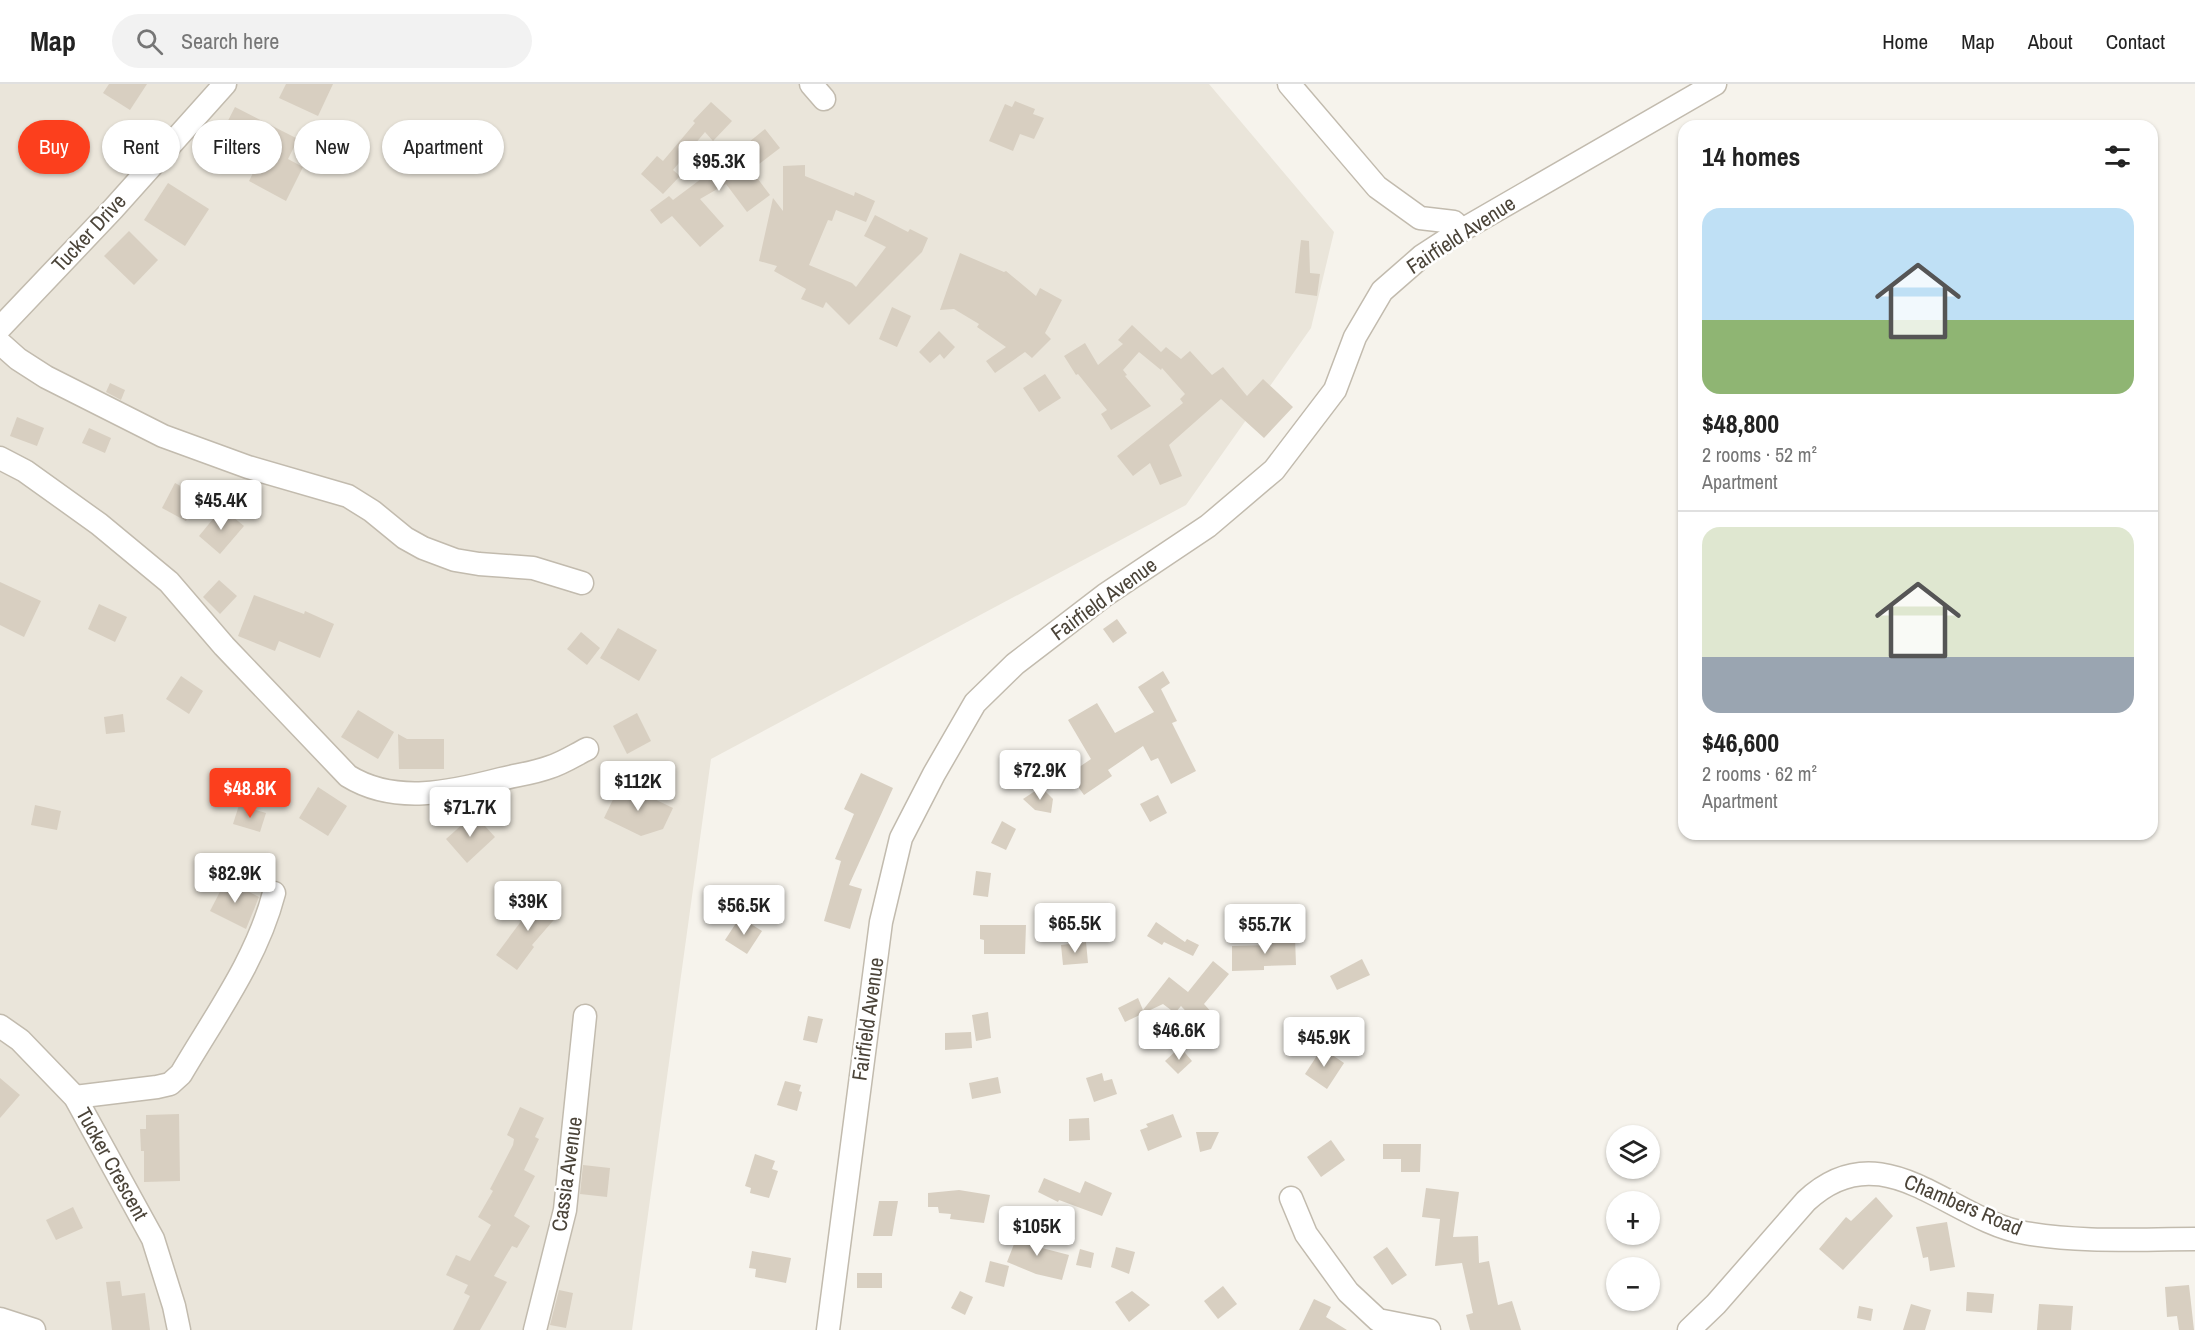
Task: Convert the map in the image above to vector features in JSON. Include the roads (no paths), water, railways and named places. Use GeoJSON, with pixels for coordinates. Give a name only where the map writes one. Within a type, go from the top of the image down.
{"type":"FeatureCollection","features":[{"type":"Feature","properties":{"kind":"street","name":"Tucker Drive"},"geometry":{"type":"LineString","coordinates":[[0,328],[113,209],[225,84]]}},
{"type":"Feature","properties":{"kind":"street"},"geometry":{"type":"LineString","coordinates":[[1289,84],[1377,187],[1420,218],[1454,222],[1462,230]]}},
{"type":"Feature","properties":{"kind":"street","name":"Fairfield Avenue"},"geometry":{"type":"LineString","coordinates":[[828,1330],[881,922],[901,838],[934,774],[975,703],[1015,664],[1105,595],[1208,526],[1274,470],[1335,390],[1355,337],[1382,291],[1422,256],[1462,230],[1715,84]]}},
{"type":"Feature","properties":{"kind":"street"},"geometry":{"type":"LineString","coordinates":[[0,343],[18,359],[68,390],[163,436],[248,467],[348,496],[372,511],[405,538],[423,548],[455,560],[533,568],[582,583]]}},
{"type":"Feature","properties":{"kind":"street"},"geometry":{"type":"LineString","coordinates":[[0,458],[25,471],[99,524],[169,582],[224,646],[348,776],[357,782],[376,789],[408,794],[461,789],[552,767],[587,749]]}},
{"type":"Feature","properties":{"kind":"street"},"geometry":{"type":"LineString","coordinates":[[75,1097],[157,1087],[170,1084],[181,1074],[250,957],[274,893]]}},
{"type":"Feature","properties":{"kind":"street","name":"Cassia Avenue"},"geometry":{"type":"LineString","coordinates":[[535,1330],[566,1210],[585,1016]]}},
{"type":"Feature","properties":{"kind":"street","name":"Tucker Crescent"},"geometry":{"type":"LineString","coordinates":[[0,1026],[20,1040],[75,1097],[153,1239],[179,1330]]}},
{"type":"Feature","properties":{"kind":"street","name":"Chambers Road"},"geometry":{"type":"LineString","coordinates":[[1689,1330],[1716,1304],[1806,1200],[1821,1186],[1847,1176],[1874,1173],[1902,1178],[1981,1218],[2023,1233],[2072,1239],[2195,1239]]}},
{"type":"Feature","properties":{"kind":"street"},"geometry":{"type":"LineString","coordinates":[[1291,1198],[1306,1234],[1348,1292],[1378,1320],[1429,1330]]}},
{"type":"Feature","properties":{"kind":"street"},"geometry":{"type":"LineString","coordinates":[[0,1319],[34,1330]]}}]}
